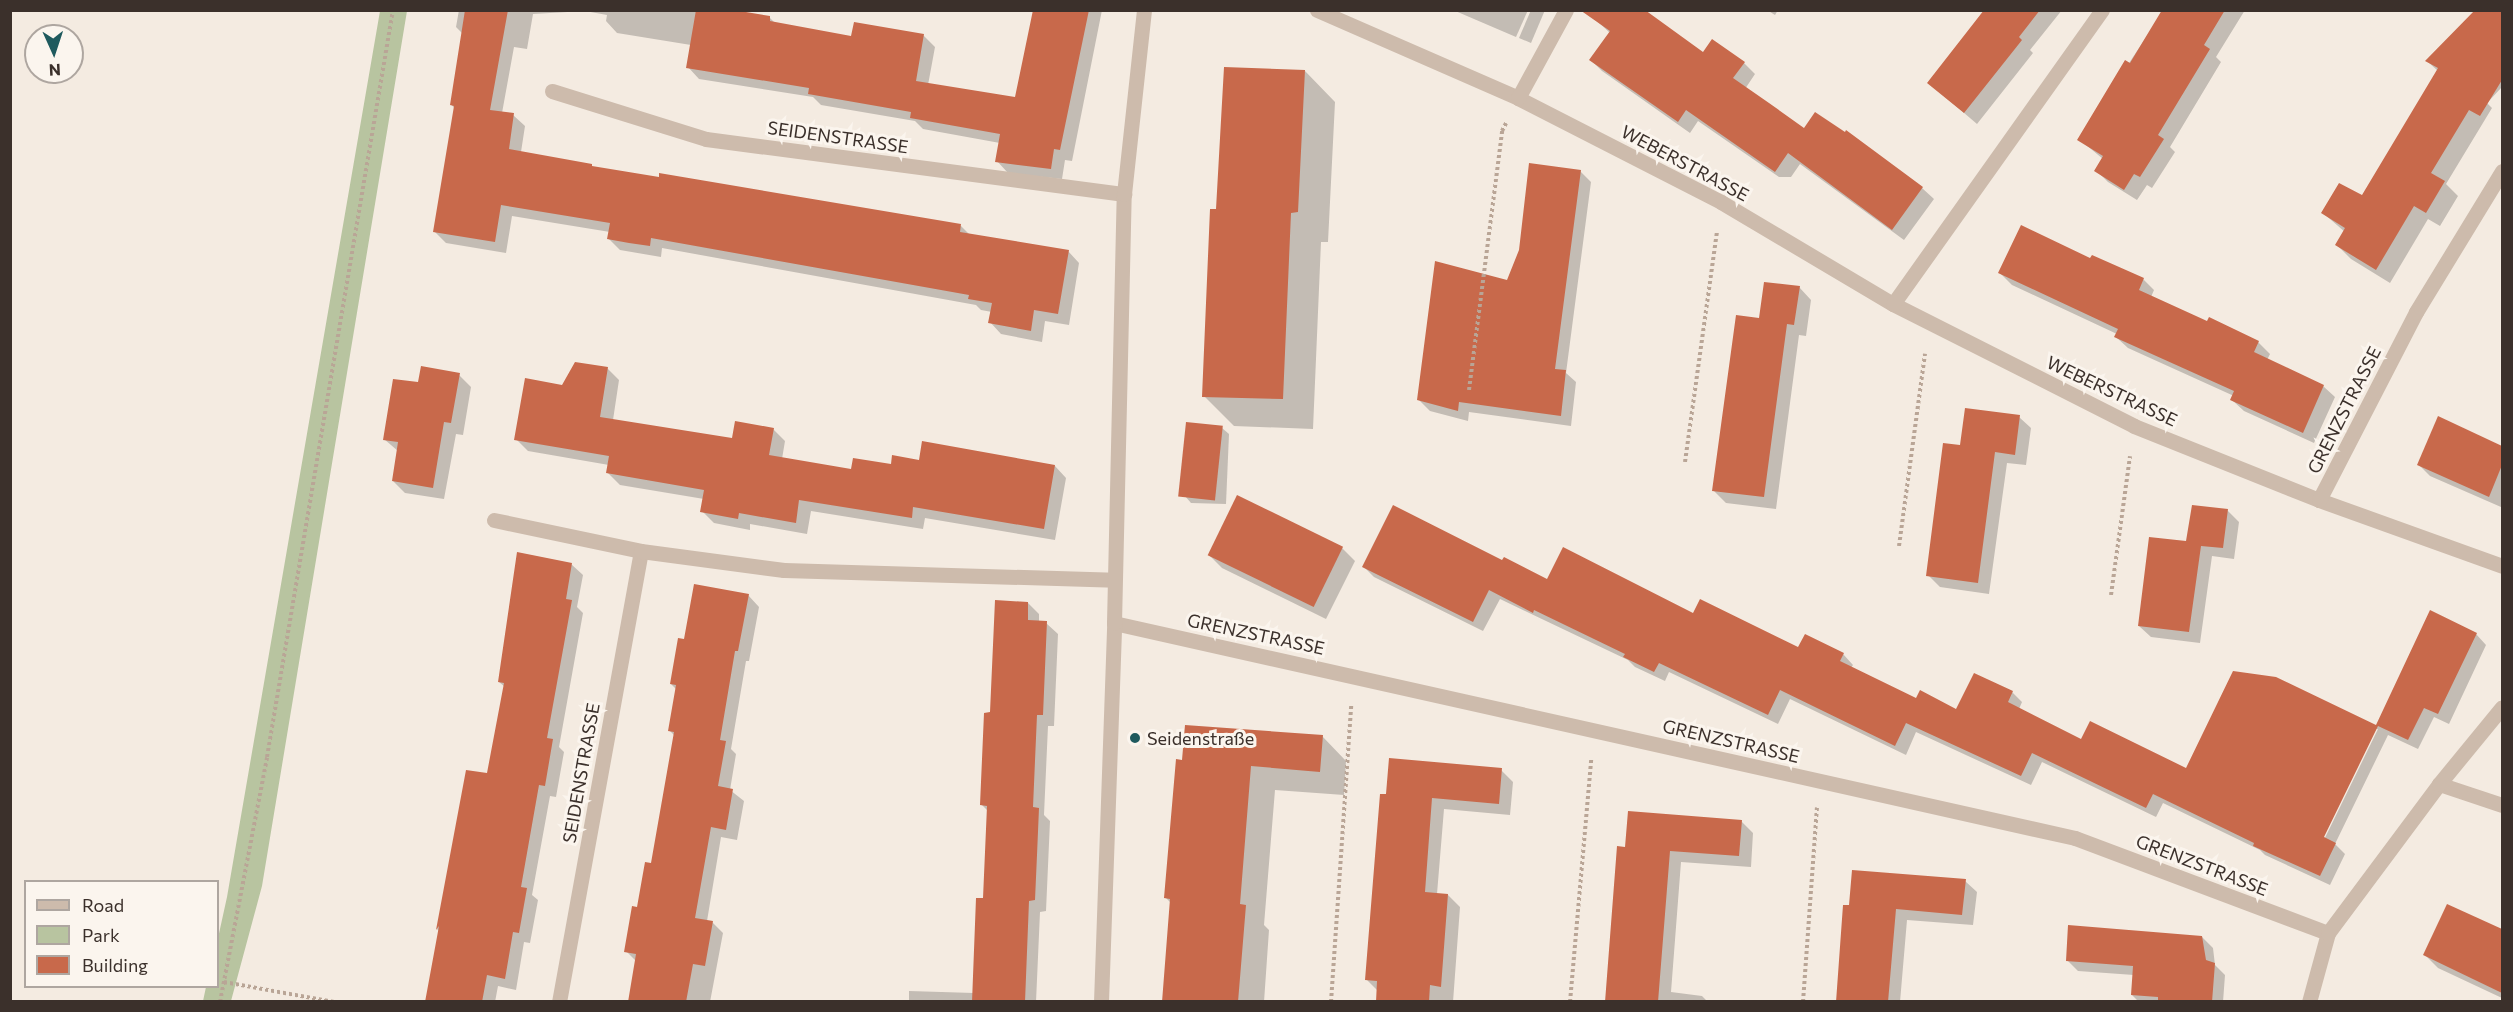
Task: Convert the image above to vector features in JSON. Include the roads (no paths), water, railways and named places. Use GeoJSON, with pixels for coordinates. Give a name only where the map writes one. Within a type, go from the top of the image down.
{"type":"FeatureCollection","features":[{"type":"Feature","properties":{"kind":"street"},"geometry":{"type":"LineString","coordinates":[[1101,1002],[1114,623],[1124,195],[1144,10]]}},
{"type":"Feature","properties":{"kind":"street","name":"WEBERSTRASSE"},"geometry":{"type":"LineString","coordinates":[[1317,10],[1518,98],[1721,202],[1893,304],[2134,426],[2319,500]]}},
{"type":"Feature","properties":{"kind":"street"},"geometry":{"type":"LineString","coordinates":[[1518,98],[1566,10]]}},
{"type":"Feature","properties":{"kind":"street"},"geometry":{"type":"LineString","coordinates":[[1893,304],[2102,10]]}},
{"type":"Feature","properties":{"kind":"street","name":"SEIDENSTRASSE"},"geometry":{"type":"LineString","coordinates":[[552,91],[706,139],[1124,195]]}},
{"type":"Feature","properties":{"kind":"street","name":"GRENZSTRASSE"},"geometry":{"type":"LineString","coordinates":[[2502,171],[2416,312],[2319,500],[2502,566]]}},
{"type":"Feature","properties":{"kind":"street"},"geometry":{"type":"LineString","coordinates":[[494,520],[641,551],[784,570],[1114,580]]}},
{"type":"Feature","properties":{"kind":"street","name":"SEIDENSTRASSE"},"geometry":{"type":"LineString","coordinates":[[559,1002],[641,551]]}},
{"type":"Feature","properties":{"kind":"street","name":"GRENZSTRASSE"},"geometry":{"type":"LineString","coordinates":[[1114,623],[2075,838],[2328,933]]}},
{"type":"Feature","properties":{"kind":"street"},"geometry":{"type":"LineString","coordinates":[[2309,1002],[2328,933],[2439,784],[2502,707]]}},
{"type":"Feature","properties":{"kind":"street"},"geometry":{"type":"LineString","coordinates":[[2439,784],[2502,804]]}},
{"type":"Feature","properties":{"kind":"place","name":"Seidenstraße"},"geometry":{"type":"Point","coordinates":[1135,738]}}]}
